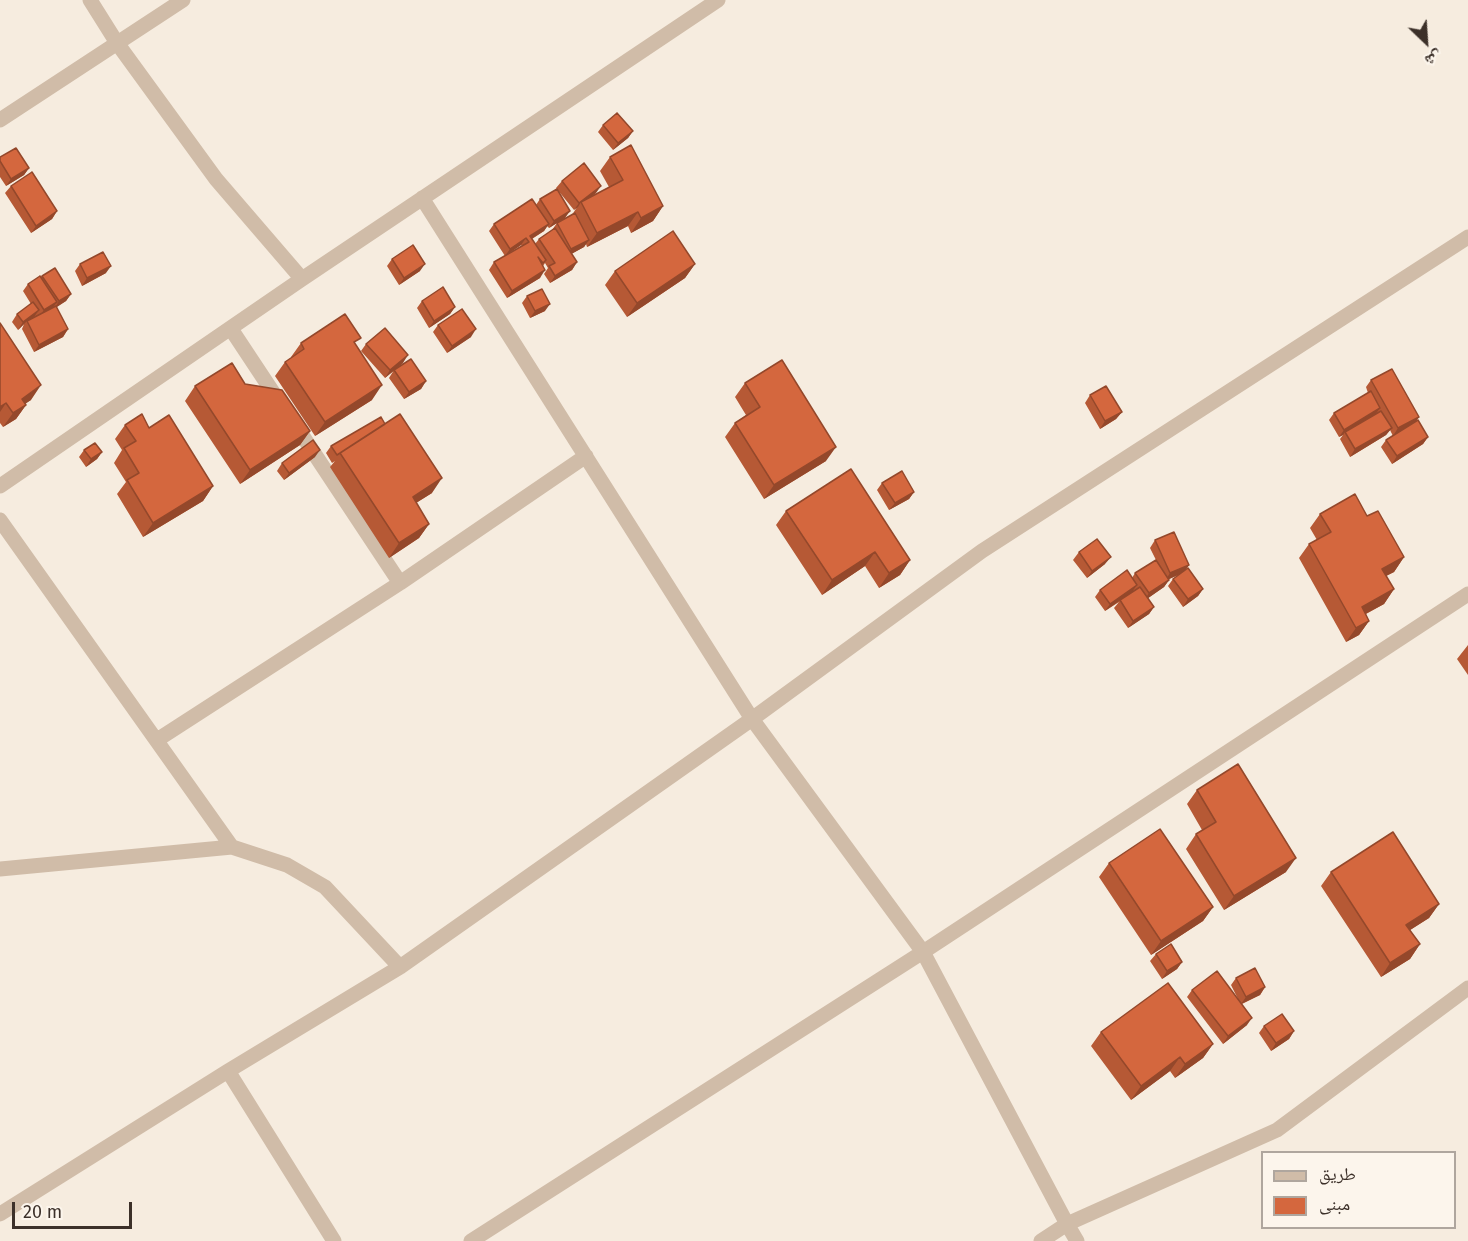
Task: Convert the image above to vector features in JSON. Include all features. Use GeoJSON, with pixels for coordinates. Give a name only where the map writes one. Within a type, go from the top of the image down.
{"type":"FeatureCollection","features":[{"type":"Feature","properties":{"kind":"street"},"geometry":{"type":"LineString","coordinates":[[90,0],[117,43],[216,179],[302,279]]}},
{"type":"Feature","properties":{"kind":"street"},"geometry":{"type":"LineString","coordinates":[[0,120],[183,0]]}},
{"type":"Feature","properties":{"kind":"street"},"geometry":{"type":"LineString","coordinates":[[0,486],[302,279],[718,0]]}},
{"type":"Feature","properties":{"kind":"street"},"geometry":{"type":"LineString","coordinates":[[422,198],[752,719],[923,952],[1077,1241]]}},
{"type":"Feature","properties":{"kind":"street"},"geometry":{"type":"LineString","coordinates":[[0,1214],[228,1071],[400,967],[752,719],[982,551],[1468,237]]}},
{"type":"Feature","properties":{"kind":"street"},"geometry":{"type":"LineString","coordinates":[[231,329],[400,583]]}},
{"type":"Feature","properties":{"kind":"street"},"geometry":{"type":"LineString","coordinates":[[157,740],[400,583],[586,456]]}},
{"type":"Feature","properties":{"kind":"street"},"geometry":{"type":"LineString","coordinates":[[0,520],[232,847]]}},
{"type":"Feature","properties":{"kind":"street"},"geometry":{"type":"LineString","coordinates":[[480,1239],[923,952],[1468,594]]}},
{"type":"Feature","properties":{"kind":"street"},"geometry":{"type":"LineString","coordinates":[[0,869],[232,847],[287,865],[325,887],[400,967]]}},
{"type":"Feature","properties":{"kind":"street"},"geometry":{"type":"LineString","coordinates":[[1041,1241],[1067,1224],[1277,1130],[1468,988]]}},
{"type":"Feature","properties":{"kind":"street"},"geometry":{"type":"LineString","coordinates":[[228,1071],[334,1241]]}},
{"type":"Feature","properties":{"kind":"building"},"geometry":{"type":"Polygon","coordinates":[[[617,113],[633,131],[618,143],[603,125],[617,113]]]}},
{"type":"Feature","properties":{"kind":"building"},"geometry":{"type":"Polygon","coordinates":[[[631,145],[663,206],[641,218],[638,212],[597,233],[581,202],[623,180],[610,157],[631,145]]]}},
{"type":"Feature","properties":{"kind":"building"},"geometry":{"type":"Polygon","coordinates":[[[16,148],[29,168],[11,179],[0,157],[16,148]]]}},
{"type":"Feature","properties":{"kind":"building"},"geometry":{"type":"Polygon","coordinates":[[[584,163],[601,186],[579,203],[562,181],[584,163]]]}},
{"type":"Feature","properties":{"kind":"building"},"geometry":{"type":"Polygon","coordinates":[[[32,172],[57,211],[36,226],[11,186],[32,172]]]}},
{"type":"Feature","properties":{"kind":"building"},"geometry":{"type":"Polygon","coordinates":[[[557,189],[570,211],[554,221],[540,199],[557,189]]]}},
{"type":"Feature","properties":{"kind":"building"},"geometry":{"type":"Polygon","coordinates":[[[532,199],[549,224],[530,236],[546,260],[543,263],[538,257],[545,270],[512,291],[494,262],[529,242],[526,238],[510,249],[494,224],[532,199]]]}},
{"type":"Feature","properties":{"kind":"building"},"geometry":{"type":"Polygon","coordinates":[[[575,213],[589,240],[571,249],[557,223],[575,213]]]}},
{"type":"Feature","properties":{"kind":"building"},"geometry":{"type":"Polygon","coordinates":[[[555,228],[577,262],[555,276],[549,266],[555,263],[539,239],[555,228]]]}},
{"type":"Feature","properties":{"kind":"building"},"geometry":{"type":"Polygon","coordinates":[[[673,231],[695,264],[637,303],[615,271],[673,231]]]}},
{"type":"Feature","properties":{"kind":"building"},"geometry":{"type":"Polygon","coordinates":[[[413,245],[425,264],[404,278],[392,259],[413,245]]]}},
{"type":"Feature","properties":{"kind":"building"},"geometry":{"type":"Polygon","coordinates":[[[103,252],[111,266],[87,278],[80,264],[103,252]]]}},
{"type":"Feature","properties":{"kind":"building"},"geometry":{"type":"Polygon","coordinates":[[[55,268],[71,294],[59,301],[42,276],[55,268]]]}},
{"type":"Feature","properties":{"kind":"building"},"geometry":{"type":"Polygon","coordinates":[[[40,276],[57,302],[44,310],[28,284],[40,276]]]}},
{"type":"Feature","properties":{"kind":"building"},"geometry":{"type":"Polygon","coordinates":[[[443,287],[455,307],[434,321],[422,301],[443,287]]]}},
{"type":"Feature","properties":{"kind":"building"},"geometry":{"type":"Polygon","coordinates":[[[542,289],[550,304],[535,311],[527,296],[542,289]]]}},
{"type":"Feature","properties":{"kind":"building"},"geometry":{"type":"Polygon","coordinates":[[[33,302],[39,310],[23,322],[17,314],[33,302]]]}},
{"type":"Feature","properties":{"kind":"building"},"geometry":{"type":"Polygon","coordinates":[[[56,306],[68,329],[39,345],[27,321],[56,306]]]}},
{"type":"Feature","properties":{"kind":"building"},"geometry":{"type":"Polygon","coordinates":[[[462,309],[476,329],[452,346],[438,325],[462,309]]]}},
{"type":"Feature","properties":{"kind":"building"},"geometry":{"type":"Polygon","coordinates":[[[345,314],[361,338],[354,342],[382,385],[325,422],[285,362],[304,349],[301,343],[345,314]]]}},
{"type":"Feature","properties":{"kind":"building"},"geometry":{"type":"Polygon","coordinates":[[[0,323],[41,385],[22,399],[26,405],[13,413],[6,403],[0,407],[0,323]]]}},
{"type":"Feature","properties":{"kind":"building"},"geometry":{"type":"Polygon","coordinates":[[[385,328],[408,355],[390,370],[366,344],[385,328]]]}},
{"type":"Feature","properties":{"kind":"building"},"geometry":{"type":"Polygon","coordinates":[[[411,359],[426,381],[409,392],[394,370],[411,359]]]}},
{"type":"Feature","properties":{"kind":"building"},"geometry":{"type":"Polygon","coordinates":[[[782,360],[836,447],[774,485],[735,423],[760,407],[745,383],[782,360]]]}},
{"type":"Feature","properties":{"kind":"building"},"geometry":{"type":"Polygon","coordinates":[[[232,363],[245,384],[282,390],[310,431],[250,470],[195,386],[232,363]]]}},
{"type":"Feature","properties":{"kind":"building"},"geometry":{"type":"Polygon","coordinates":[[[1392,369],[1419,417],[1398,428],[1371,380],[1392,369]]]}},
{"type":"Feature","properties":{"kind":"building"},"geometry":{"type":"Polygon","coordinates":[[[1106,386],[1122,412],[1105,421],[1090,395],[1106,386]]]}},
{"type":"Feature","properties":{"kind":"building"},"geometry":{"type":"Polygon","coordinates":[[[1371,391],[1380,408],[1344,430],[1334,413],[1371,391]]]}},
{"type":"Feature","properties":{"kind":"building"},"geometry":{"type":"Polygon","coordinates":[[[1381,411],[1392,428],[1355,449],[1345,432],[1381,411]]]}},
{"type":"Feature","properties":{"kind":"building"},"geometry":{"type":"Polygon","coordinates":[[[142,414],[149,428],[169,415],[213,486],[153,523],[127,480],[139,473],[124,448],[136,441],[125,425],[142,414]]]}},
{"type":"Feature","properties":{"kind":"building"},"geometry":{"type":"Polygon","coordinates":[[[400,414],[442,478],[413,497],[429,524],[399,543],[340,453],[400,414]]]}},
{"type":"Feature","properties":{"kind":"building"},"geometry":{"type":"Polygon","coordinates":[[[381,417],[385,424],[337,455],[331,446],[381,417]]]}},
{"type":"Feature","properties":{"kind":"building"},"geometry":{"type":"Polygon","coordinates":[[[1418,420],[1428,437],[1397,456],[1386,440],[1418,420]]]}},
{"type":"Feature","properties":{"kind":"building"},"geometry":{"type":"Polygon","coordinates":[[[313,440],[320,450],[289,473],[282,463],[313,440]]]}},
{"type":"Feature","properties":{"kind":"building"},"geometry":{"type":"Polygon","coordinates":[[[95,443],[102,452],[91,459],[84,450],[95,443]]]}},
{"type":"Feature","properties":{"kind":"building"},"geometry":{"type":"Polygon","coordinates":[[[851,469],[910,560],[889,573],[875,552],[832,580],[786,511],[851,469]]]}},
{"type":"Feature","properties":{"kind":"building"},"geometry":{"type":"Polygon","coordinates":[[[902,471],[914,492],[895,503],[882,483],[902,471]]]}},
{"type":"Feature","properties":{"kind":"building"},"geometry":{"type":"Polygon","coordinates":[[[1355,494],[1367,516],[1378,511],[1404,557],[1382,569],[1394,589],[1362,607],[1369,621],[1356,628],[1309,544],[1331,532],[1320,514],[1355,494]]]}},
{"type":"Feature","properties":{"kind":"building"},"geometry":{"type":"Polygon","coordinates":[[[1174,532],[1189,565],[1170,573],[1155,540],[1174,532]]]}},
{"type":"Feature","properties":{"kind":"building"},"geometry":{"type":"Polygon","coordinates":[[[1097,539],[1111,557],[1092,571],[1079,552],[1097,539]]]}},
{"type":"Feature","properties":{"kind":"building"},"geometry":{"type":"Polygon","coordinates":[[[1156,560],[1169,580],[1149,593],[1135,573],[1156,560]]]}},
{"type":"Feature","properties":{"kind":"building"},"geometry":{"type":"Polygon","coordinates":[[[1188,568],[1203,589],[1188,599],[1173,579],[1188,568]]]}},
{"type":"Feature","properties":{"kind":"building"},"geometry":{"type":"Polygon","coordinates":[[[1127,570],[1137,585],[1110,604],[1100,590],[1127,570]]]}},
{"type":"Feature","properties":{"kind":"building"},"geometry":{"type":"Polygon","coordinates":[[[1140,587],[1154,607],[1133,621],[1120,600],[1140,587]]]}},
{"type":"Feature","properties":{"kind":"building"},"geometry":{"type":"Polygon","coordinates":[[[1238,764],[1296,858],[1234,896],[1196,834],[1216,822],[1197,790],[1238,764]]]}},
{"type":"Feature","properties":{"kind":"building"},"geometry":{"type":"Polygon","coordinates":[[[1160,829],[1213,907],[1161,941],[1109,863],[1160,829]]]}},
{"type":"Feature","properties":{"kind":"building"},"geometry":{"type":"Polygon","coordinates":[[[1393,832],[1439,904],[1406,925],[1420,944],[1390,963],[1331,872],[1393,832]]]}},
{"type":"Feature","properties":{"kind":"building"},"geometry":{"type":"Polygon","coordinates":[[[1171,944],[1182,962],[1167,971],[1156,954],[1171,944]]]}},
{"type":"Feature","properties":{"kind":"building"},"geometry":{"type":"Polygon","coordinates":[[[1255,968],[1265,987],[1246,997],[1236,978],[1255,968]]]}},
{"type":"Feature","properties":{"kind":"building"},"geometry":{"type":"Polygon","coordinates":[[[1217,971],[1252,1018],[1228,1036],[1192,990],[1217,971]]]}},
{"type":"Feature","properties":{"kind":"building"},"geometry":{"type":"Polygon","coordinates":[[[1168,983],[1213,1044],[1185,1064],[1180,1057],[1141,1086],[1101,1032],[1168,983]]]}},
{"type":"Feature","properties":{"kind":"building"},"geometry":{"type":"Polygon","coordinates":[[[1282,1014],[1294,1031],[1276,1043],[1264,1026],[1282,1014]]]}}]}
